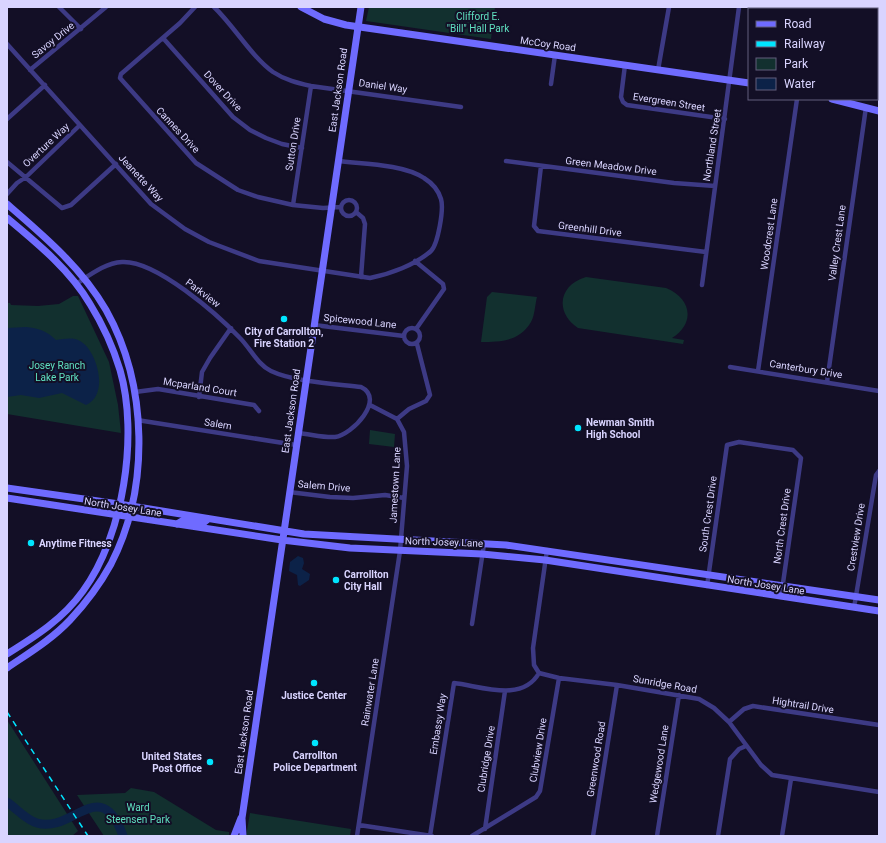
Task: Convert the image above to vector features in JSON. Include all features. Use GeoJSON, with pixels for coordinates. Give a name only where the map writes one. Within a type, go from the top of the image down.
{"type":"FeatureCollection","features":[{"type":"Feature","properties":{"kind":"main road","name":"McCoy Road"},"geometry":{"type":"LineString","coordinates":[[301,7],[324,19],[358,26],[748,83]]}},
{"type":"Feature","properties":{"kind":"main road","name":"East Jackson Road"},"geometry":{"type":"LineString","coordinates":[[243,836],[242,818],[361,7]]}},
{"type":"Feature","properties":{"kind":"main road"},"geometry":{"type":"LineString","coordinates":[[836,100],[879,111]]}},
{"type":"Feature","properties":{"kind":"main road"},"geometry":{"type":"LineString","coordinates":[[7,204],[56,247],[85,279],[106,310],[131,373],[135,392],[137,420],[137,464],[130,507],[128,518],[111,564],[81,607],[47,642],[7,668]]}},
{"type":"Feature","properties":{"kind":"main road"},"geometry":{"type":"LineString","coordinates":[[7,218],[34,240],[76,284],[97,316],[113,349],[120,372],[128,421],[128,458],[119,504],[106,548],[83,591],[49,627],[7,654]]}},
{"type":"Feature","properties":{"kind":"main road"},"geometry":{"type":"LineString","coordinates":[[128,421],[137,420]]}},
{"type":"Feature","properties":{"kind":"main road","name":"North Josey Lane"},"geometry":{"type":"LineString","coordinates":[[7,488],[119,504],[130,507],[317,536],[484,544],[547,550],[856,598],[879,600]]}},
{"type":"Feature","properties":{"kind":"main road","name":"North Josey Lane"},"geometry":{"type":"LineString","coordinates":[[7,498],[208,530],[350,548],[482,554],[545,560],[781,598],[879,611]]}},
{"type":"Feature","properties":{"kind":"main road"},"geometry":{"type":"LineString","coordinates":[[176,525],[182,521],[202,524],[208,519]]}},
{"type":"Feature","properties":{"kind":"main road"},"geometry":{"type":"LineString","coordinates":[[208,530],[216,525],[232,527],[236,524]]}},
{"type":"Feature","properties":{"kind":"main road"},"geometry":{"type":"LineString","coordinates":[[7,659],[19,647]]}},
{"type":"Feature","properties":{"kind":"main road","name":"East Jackson Road"},"geometry":{"type":"LineString","coordinates":[[234,836],[242,818]]}},
{"type":"Feature","properties":{"kind":"street"},"geometry":{"type":"LineString","coordinates":[[59,7],[81,29]]}},
{"type":"Feature","properties":{"kind":"street","name":"Savoy Drive"},"geometry":{"type":"LineString","coordinates":[[30,70],[106,7]]}},
{"type":"Feature","properties":{"kind":"street","name":"Cannes Drive"},"geometry":{"type":"LineString","coordinates":[[195,7],[163,38],[121,74],[120,78],[187,153],[209,173],[238,190],[258,197],[293,205],[323,208],[341,207]]}},
{"type":"Feature","properties":{"kind":"street","name":"Daniel Way"},"geometry":{"type":"LineString","coordinates":[[214,7],[273,71],[292,81],[311,86],[461,107]]}},
{"type":"Feature","properties":{"kind":"street"},"geometry":{"type":"LineString","coordinates":[[658,70],[669,7]]}},
{"type":"Feature","properties":{"kind":"street","name":"Northland Street"},"geometry":{"type":"LineString","coordinates":[[702,285],[739,7]]}},
{"type":"Feature","properties":{"kind":"street","name":"Dover Drive"},"geometry":{"type":"LineString","coordinates":[[163,38],[233,117],[266,138],[282,144],[302,148]]}},
{"type":"Feature","properties":{"kind":"street","name":"Jeanette Way"},"geometry":{"type":"LineString","coordinates":[[7,44],[151,204],[185,229],[209,242],[259,261],[370,278],[380,276],[415,261],[430,251],[437,242],[442,206],[439,194],[433,185],[414,173],[399,169],[338,161]]}},
{"type":"Feature","properties":{"kind":"street"},"geometry":{"type":"LineString","coordinates":[[551,84],[555,55]]}},
{"type":"Feature","properties":{"kind":"street","name":"Evergreen Street"},"geometry":{"type":"LineString","coordinates":[[625,65],[621,97],[623,102],[627,105],[725,119]]}},
{"type":"Feature","properties":{"kind":"street"},"geometry":{"type":"LineString","coordinates":[[7,119],[45,85]]}},
{"type":"Feature","properties":{"kind":"street","name":"Sutton Drive"},"geometry":{"type":"LineString","coordinates":[[293,205],[311,86]]}},
{"type":"Feature","properties":{"kind":"street","name":"Woodcrest Lane"},"geometry":{"type":"LineString","coordinates":[[758,371],[797,100]]}},
{"type":"Feature","properties":{"kind":"street","name":"Valley Crest Lane"},"geometry":{"type":"LineString","coordinates":[[827,382],[866,107]]}},
{"type":"Feature","properties":{"kind":"street","name":"Overture Way"},"geometry":{"type":"LineString","coordinates":[[7,194],[80,125]]}},
{"type":"Feature","properties":{"kind":"street","name":"Green Meadow Drive"},"geometry":{"type":"LineString","coordinates":[[506,161],[674,183],[715,186]]}},
{"type":"Feature","properties":{"kind":"street"},"geometry":{"type":"LineString","coordinates":[[7,162],[62,208],[66,208],[116,164]]}},
{"type":"Feature","properties":{"kind":"street","name":"Greenhill Drive"},"geometry":{"type":"LineString","coordinates":[[541,166],[534,226],[538,231],[706,252]]}},
{"type":"Feature","properties":{"kind":"street"},"geometry":{"type":"LineString","coordinates":[[351,200],[356,204],[356,212],[352,216],[347,216],[342,212],[341,207],[344,202],[351,200]]}},
{"type":"Feature","properties":{"kind":"street"},"geometry":{"type":"LineString","coordinates":[[356,212],[363,218],[365,224],[361,277]]}},
{"type":"Feature","properties":{"kind":"street"},"geometry":{"type":"LineString","coordinates":[[298,433],[335,437],[342,435],[354,427],[370,405],[397,419],[409,409],[426,401],[430,395],[417,344],[421,337],[420,332],[416,329],[444,289],[443,284],[415,261]]}},
{"type":"Feature","properties":{"kind":"street","name":"Parkview"},"geometry":{"type":"LineString","coordinates":[[76,284],[107,265],[120,262],[130,262],[147,268],[203,302],[231,328],[270,371],[306,380],[361,387],[371,398],[370,405]]}},
{"type":"Feature","properties":{"kind":"street","name":"Spicewood Lane"},"geometry":{"type":"LineString","coordinates":[[314,325],[404,336]]}},
{"type":"Feature","properties":{"kind":"street"},"geometry":{"type":"LineString","coordinates":[[200,397],[202,372],[231,328]]}},
{"type":"Feature","properties":{"kind":"street","name":"Spicewood Lane"},"geometry":{"type":"LineString","coordinates":[[404,336],[408,329],[416,329]]}},
{"type":"Feature","properties":{"kind":"street","name":"Spicewood Lane"},"geometry":{"type":"LineString","coordinates":[[404,336],[407,343],[412,345],[417,344]]}},
{"type":"Feature","properties":{"kind":"street","name":"Canterbury Drive"},"geometry":{"type":"LineString","coordinates":[[730,367],[879,391]]}},
{"type":"Feature","properties":{"kind":"street","name":"Mcparland Court"},"geometry":{"type":"LineString","coordinates":[[135,392],[158,389],[254,405],[259,411]]}},
{"type":"Feature","properties":{"kind":"street","name":"Jamestown Lane"},"geometry":{"type":"LineString","coordinates":[[397,419],[404,432],[407,466],[400,551]]}},
{"type":"Feature","properties":{"kind":"street","name":"Salem"},"geometry":{"type":"LineString","coordinates":[[137,420],[296,445]]}},
{"type":"Feature","properties":{"kind":"street","name":"South Crest Drive"},"geometry":{"type":"LineString","coordinates":[[707,586],[727,445],[739,442],[793,450],[801,458]]}},
{"type":"Feature","properties":{"kind":"street","name":"North Crest Drive"},"geometry":{"type":"LineString","coordinates":[[781,598],[801,458]]}},
{"type":"Feature","properties":{"kind":"street","name":"Crestview Drive"},"geometry":{"type":"LineString","coordinates":[[854,608],[872,498],[876,476],[879,470]]}},
{"type":"Feature","properties":{"kind":"street","name":"Salem Drive"},"geometry":{"type":"LineString","coordinates":[[289,492],[330,497],[353,498],[385,495],[404,498]]}},
{"type":"Feature","properties":{"kind":"street"},"geometry":{"type":"LineString","coordinates":[[472,624],[484,544]]}},
{"type":"Feature","properties":{"kind":"street"},"geometry":{"type":"LineString","coordinates":[[539,673],[534,665],[533,648],[547,550]]}},
{"type":"Feature","properties":{"kind":"street","name":"Rainwater Lane"},"geometry":{"type":"LineString","coordinates":[[357,836],[400,551]]}},
{"type":"Feature","properties":{"kind":"street","name":"Sunridge Road"},"geometry":{"type":"LineString","coordinates":[[539,673],[559,678],[617,685],[699,699],[707,703],[729,722],[766,771],[772,775],[879,792]]}},
{"type":"Feature","properties":{"kind":"street","name":"Embassy Way"},"geometry":{"type":"LineString","coordinates":[[431,836],[454,682],[505,691],[525,688],[539,673]]}},
{"type":"Feature","properties":{"kind":"street","name":"Clubview Drive"},"geometry":{"type":"LineString","coordinates":[[472,836],[536,797],[540,791],[559,678]]}},
{"type":"Feature","properties":{"kind":"street","name":"Greenwood Road"},"geometry":{"type":"LineString","coordinates":[[593,836],[617,685]]}},
{"type":"Feature","properties":{"kind":"street","name":"Clubridge Drive"},"geometry":{"type":"LineString","coordinates":[[485,829],[505,691]]}},
{"type":"Feature","properties":{"kind":"street","name":"Wedgewood Lane"},"geometry":{"type":"LineString","coordinates":[[657,836],[679,695]]}},
{"type":"Feature","properties":{"kind":"street","name":"Hightrail Drive"},"geometry":{"type":"LineString","coordinates":[[729,722],[744,709],[753,706],[879,725]]}},
{"type":"Feature","properties":{"kind":"street"},"geometry":{"type":"LineString","coordinates":[[718,836],[730,758],[739,749],[746,746]]}},
{"type":"Feature","properties":{"kind":"street"},"geometry":{"type":"LineString","coordinates":[[782,836],[791,779]]}},
{"type":"Feature","properties":{"kind":"street"},"geometry":{"type":"LineString","coordinates":[[359,825],[405,834],[431,836]]}},
{"type":"Feature","properties":{"kind":"green space","name":"Clifford E. \"Bill\" Hall Park"},"geometry":{"type":"Polygon","coordinates":[[[369,7],[495,7],[491,39],[366,21],[369,7]]]}},
{"type":"Feature","properties":{"kind":"green space"},"geometry":{"type":"Polygon","coordinates":[[[586,277],[666,288],[674,292],[685,304],[687,318],[685,325],[680,332],[672,338],[684,340],[683,344],[578,328],[566,315],[563,307],[563,300],[565,293],[570,286],[586,277]]]}},
{"type":"Feature","properties":{"kind":"green space"},"geometry":{"type":"Polygon","coordinates":[[[492,292],[537,297],[534,313],[527,328],[516,337],[496,342],[481,342],[487,297],[492,292]]]}},
{"type":"Feature","properties":{"kind":"green space","name":"Josey Ranch Lake Park"},"geometry":{"type":"Polygon","coordinates":[[[73,296],[78,296],[109,362],[118,405],[121,433],[7,414],[7,303],[10,303],[11,305],[38,306],[59,304],[73,296]]]}},
{"type":"Feature","properties":{"kind":"green space"},"geometry":{"type":"Polygon","coordinates":[[[370,430],[395,434],[394,447],[369,444],[370,430]]]}},
{"type":"Feature","properties":{"kind":"green space"},"geometry":{"type":"Polygon","coordinates":[[[7,720],[78,831],[72,836],[7,836],[7,720]]]}},
{"type":"Feature","properties":{"kind":"green space","name":"Ward Steensen Park"},"geometry":{"type":"Polygon","coordinates":[[[131,788],[154,792],[216,830],[229,832],[229,836],[104,836],[77,795],[125,793],[131,788]]]}},
{"type":"Feature","properties":{"kind":"green space"},"geometry":{"type":"Polygon","coordinates":[[[250,813],[351,829],[350,836],[246,836],[250,813]]]}},
{"type":"Feature","properties":{"kind":"water"},"geometry":{"type":"Polygon","coordinates":[[[26,327],[42,330],[56,340],[74,339],[80,341],[86,346],[96,363],[98,373],[98,392],[93,400],[86,405],[62,393],[39,398],[21,395],[7,397],[7,328],[26,327]]]}},
{"type":"Feature","properties":{"kind":"water"},"geometry":{"type":"Polygon","coordinates":[[[298,556],[303,558],[304,563],[302,569],[310,574],[309,580],[300,586],[298,585],[297,575],[289,571],[290,562],[298,556]]]}},
{"type":"Feature","properties":{"kind":"waterway"},"geometry":{"type":"LineString","coordinates":[[7,802],[33,822],[50,824],[62,821],[95,807],[105,809],[114,818],[123,836]]}},
{"type":"Feature","properties":{"kind":"railway"},"geometry":{"type":"LineString","coordinates":[[7,712],[88,836]]}},
{"type":"Feature","properties":{"kind":"place","name":"City of Carrollton, Fire Station 2"},"geometry":{"type":"Point","coordinates":[284,319]}},
{"type":"Feature","properties":{"kind":"place","name":"Newman Smith High School"},"geometry":{"type":"Point","coordinates":[578,428]}},
{"type":"Feature","properties":{"kind":"place","name":"Anytime Fitness"},"geometry":{"type":"Point","coordinates":[31,543]}},
{"type":"Feature","properties":{"kind":"place","name":"Carrollton City Hall"},"geometry":{"type":"Point","coordinates":[336,580]}},
{"type":"Feature","properties":{"kind":"place","name":"Justice Center"},"geometry":{"type":"Point","coordinates":[314,683]}},
{"type":"Feature","properties":{"kind":"place","name":"Carrollton Police Department"},"geometry":{"type":"Point","coordinates":[315,743]}},
{"type":"Feature","properties":{"kind":"place","name":"United States Post Office"},"geometry":{"type":"Point","coordinates":[210,762]}}]}
